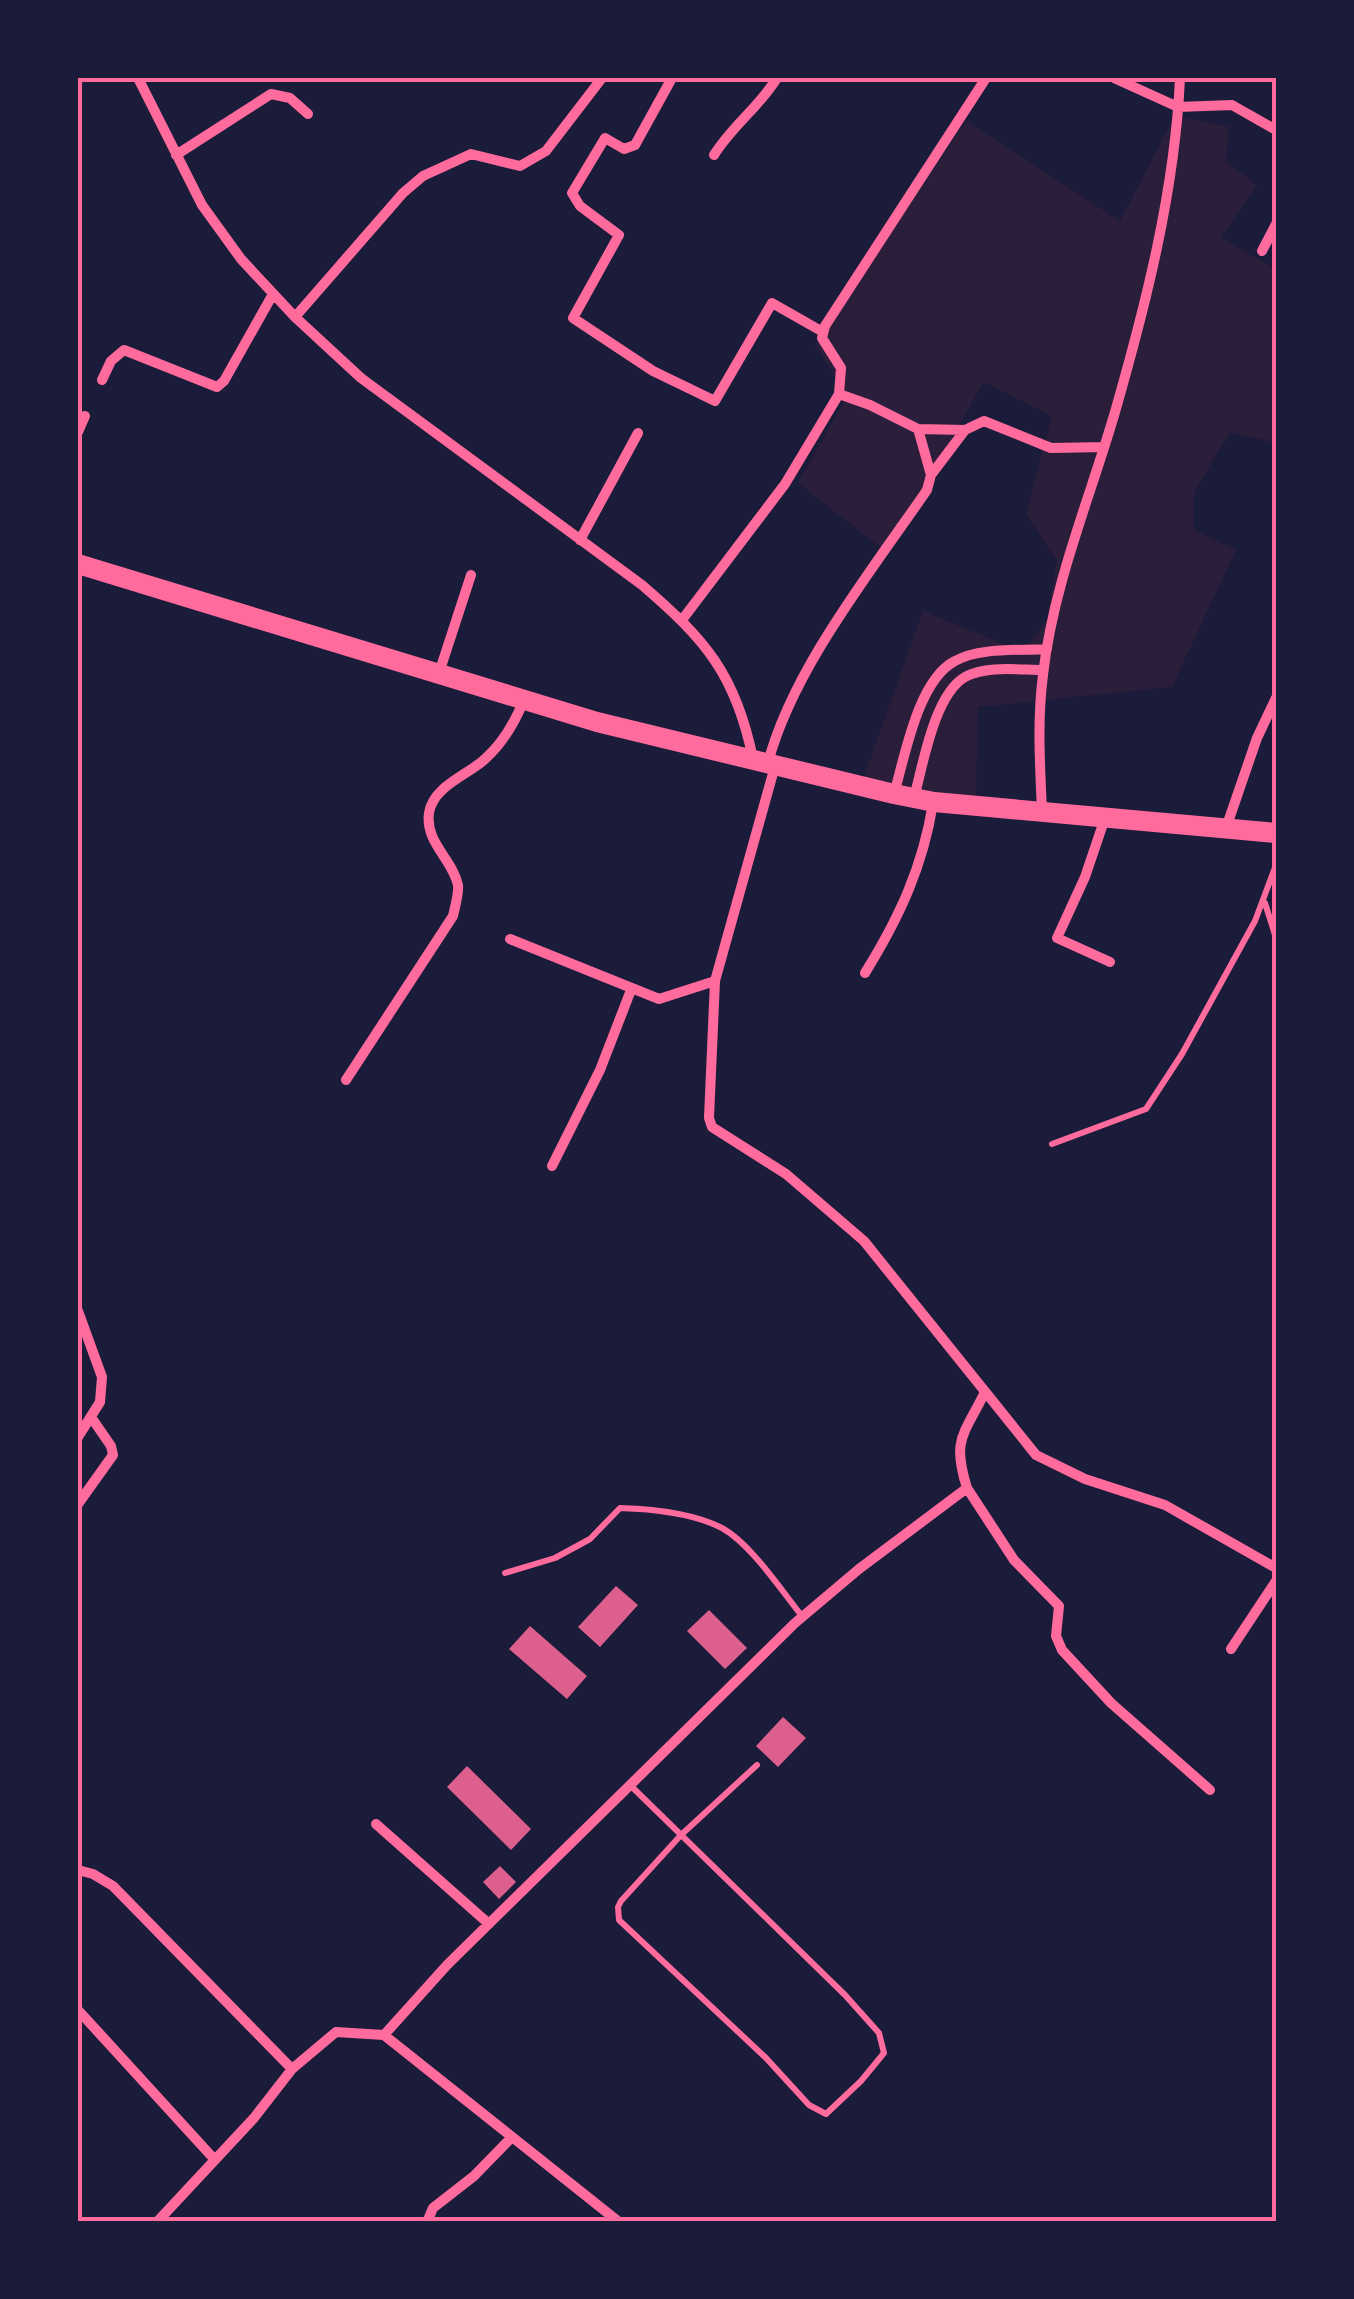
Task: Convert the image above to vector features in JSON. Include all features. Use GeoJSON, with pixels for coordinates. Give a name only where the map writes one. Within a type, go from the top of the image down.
{"type":"FeatureCollection","features":[{"type":"Feature","properties":{"kind":"main road"},"geometry":{"type":"LineString","coordinates":[[78,564],[596,722],[914,798],[1276,833]]}},
{"type":"Feature","properties":{"kind":"street"},"geometry":{"type":"LineString","coordinates":[[138,78],[176,155],[240,259],[361,378],[682,620],[710,650],[725,674],[765,763]]}},
{"type":"Feature","properties":{"kind":"street"},"geometry":{"type":"LineString","coordinates":[[295,316],[378,218],[424,176],[471,154],[520,166],[546,151],[602,78]]}},
{"type":"Feature","properties":{"kind":"street"},"geometry":{"type":"LineString","coordinates":[[672,78],[635,145],[624,149],[605,138],[572,193],[580,206],[619,235],[573,318],[653,371],[715,401],[772,303],[823,332]]}},
{"type":"Feature","properties":{"kind":"street"},"geometry":{"type":"LineString","coordinates":[[714,156],[731,129],[765,98],[776,78]]}},
{"type":"Feature","properties":{"kind":"street"},"geometry":{"type":"LineString","coordinates":[[682,620],[785,484],[839,394],[841,368],[822,338],[823,332],[986,78]]}},
{"type":"Feature","properties":{"kind":"street"},"geometry":{"type":"LineString","coordinates":[[1114,78],[1178,107],[1232,105],[1276,130]]}},
{"type":"Feature","properties":{"kind":"street"},"geometry":{"type":"LineString","coordinates":[[1042,811],[1038,720],[1043,670],[1073,545],[1104,447],[1161,230],[1180,78]]}},
{"type":"Feature","properties":{"kind":"street"},"geometry":{"type":"LineString","coordinates":[[176,155],[271,94],[290,98],[308,114]]}},
{"type":"Feature","properties":{"kind":"street"},"geometry":{"type":"LineString","coordinates":[[1262,251],[1276,224]]}},
{"type":"Feature","properties":{"kind":"street"},"geometry":{"type":"LineString","coordinates":[[102,380],[111,361],[124,350],[216,387],[224,380],[273,294]]}},
{"type":"Feature","properties":{"kind":"street"},"geometry":{"type":"LineString","coordinates":[[839,394],[918,430],[964,430],[984,421],[1050,448],[1104,447]]}},
{"type":"Feature","properties":{"kind":"street"},"geometry":{"type":"LineString","coordinates":[[78,432],[85,416]]}},
{"type":"Feature","properties":{"kind":"street"},"geometry":{"type":"LineString","coordinates":[[918,430],[931,475]]}},
{"type":"Feature","properties":{"kind":"street"},"geometry":{"type":"LineString","coordinates":[[964,430],[931,475],[926,490],[806,672],[765,763],[715,982],[709,1118],[712,1127],[786,1174],[864,1241],[1036,1455],[1085,1479],[1165,1505],[1276,1568]]}},
{"type":"Feature","properties":{"kind":"street"},"geometry":{"type":"LineString","coordinates":[[580,540],[638,433]]}},
{"type":"Feature","properties":{"kind":"street"},"geometry":{"type":"LineString","coordinates":[[439,673],[471,575]]}},
{"type":"Feature","properties":{"kind":"street"},"geometry":{"type":"LineString","coordinates":[[865,972],[897,922],[927,842],[914,798],[920,708],[934,680],[957,659],[1048,648]]}},
{"type":"Feature","properties":{"kind":"street"},"geometry":{"type":"LineString","coordinates":[[914,798],[937,715],[956,685],[966,676],[980,672],[1043,670]]}},
{"type":"Feature","properties":{"kind":"street"},"geometry":{"type":"LineString","coordinates":[[1226,829],[1276,698]]}},
{"type":"Feature","properties":{"kind":"street"},"geometry":{"type":"LineString","coordinates":[[346,1080],[453,916],[458,886],[430,836],[429,810],[440,792],[484,760],[500,742],[515,722],[524,699]]}},
{"type":"Feature","properties":{"kind":"street"},"geometry":{"type":"LineString","coordinates":[[1106,817],[1085,877],[1057,938],[1110,962]]}},
{"type":"Feature","properties":{"kind":"street"},"geometry":{"type":"LineString","coordinates":[[510,940],[659,999],[715,982]]}},
{"type":"Feature","properties":{"kind":"street"},"geometry":{"type":"LineString","coordinates":[[552,1166],[600,1070],[631,990]]}},
{"type":"Feature","properties":{"kind":"street"},"geometry":{"type":"LineString","coordinates":[[78,1311],[102,1377],[100,1402],[78,1438]]}},
{"type":"Feature","properties":{"kind":"street"},"geometry":{"type":"LineString","coordinates":[[984,1394],[957,1456],[967,1488],[1014,1560],[1059,1606],[1056,1636],[1062,1650],[1111,1703],[1210,1790]]}},
{"type":"Feature","properties":{"kind":"street"},"geometry":{"type":"LineString","coordinates":[[78,1504],[112,1455],[111,1446],[91,1417]]}},
{"type":"Feature","properties":{"kind":"street"},"geometry":{"type":"LineString","coordinates":[[384,2035],[488,1924],[802,1617],[859,1568],[967,1488]]}},
{"type":"Feature","properties":{"kind":"street"},"geometry":{"type":"LineString","coordinates":[[1231,1649],[1276,1582]]}},
{"type":"Feature","properties":{"kind":"street"},"geometry":{"type":"LineString","coordinates":[[376,1824],[488,1924]]}},
{"type":"Feature","properties":{"kind":"street"},"geometry":{"type":"LineString","coordinates":[[78,1870],[112,1886],[292,2069]]}},
{"type":"Feature","properties":{"kind":"street"},"geometry":{"type":"LineString","coordinates":[[78,2010],[214,2160]]}},
{"type":"Feature","properties":{"kind":"street"},"geometry":{"type":"LineString","coordinates":[[158,2222],[254,2118],[292,2069],[336,2032],[384,2035],[619,2222]]}},
{"type":"Feature","properties":{"kind":"street"},"geometry":{"type":"LineString","coordinates":[[427,2222],[433,2208],[474,2176],[512,2136]]}},
{"type":"Feature","properties":{"kind":"lane"},"geometry":{"type":"LineString","coordinates":[[1052,1144],[1146,1109],[1182,1054],[1265,902],[1276,865]]}},
{"type":"Feature","properties":{"kind":"lane"},"geometry":{"type":"LineString","coordinates":[[1265,902],[1276,938]]}},
{"type":"Feature","properties":{"kind":"lane"},"geometry":{"type":"LineString","coordinates":[[505,1572],[555,1558],[590,1539],[620,1508],[674,1514],[723,1528],[755,1558],[802,1617]]}},
{"type":"Feature","properties":{"kind":"lane"},"geometry":{"type":"LineString","coordinates":[[630,1784],[681,1836],[814,1964],[878,2033],[884,2053],[878,2064],[826,2114],[809,2105],[766,2058],[620,1920],[621,1902],[681,1836],[757,1766]]}},
{"type":"Feature","properties":{"kind":"shaded area"},"geometry":{"type":"Polygon","coordinates":[[[1175,115],[1229,127],[1226,162],[1257,185],[1221,238],[1276,269],[1276,443],[1230,432],[1194,493],[1194,530],[1236,550],[1172,687],[978,707],[976,802],[862,782],[923,611],[1023,652],[1047,619],[1057,561],[1026,514],[1052,416],[983,382],[889,554],[798,483],[847,396],[815,345],[966,121],[1120,221],[1175,115]]]}},
{"type":"Feature","properties":{"kind":"building"},"geometry":{"type":"Polygon","coordinates":[[[616,1586],[638,1605],[600,1647],[578,1627],[616,1586]]]}},
{"type":"Feature","properties":{"kind":"building"},"geometry":{"type":"Polygon","coordinates":[[[709,1610],[747,1648],[725,1669],[687,1631],[709,1610]]]}},
{"type":"Feature","properties":{"kind":"building"},"geometry":{"type":"Polygon","coordinates":[[[530,1626],[587,1676],[567,1699],[509,1649],[530,1626]]]}},
{"type":"Feature","properties":{"kind":"building"},"geometry":{"type":"Polygon","coordinates":[[[783,1717],[806,1738],[778,1767],[756,1746],[783,1717]]]}},
{"type":"Feature","properties":{"kind":"building"},"geometry":{"type":"Polygon","coordinates":[[[467,1766],[531,1829],[511,1850],[447,1787],[467,1766]]]}},
{"type":"Feature","properties":{"kind":"building"},"geometry":{"type":"Polygon","coordinates":[[[500,1866],[516,1882],[499,1899],[483,1882],[500,1866]]]}}]}
